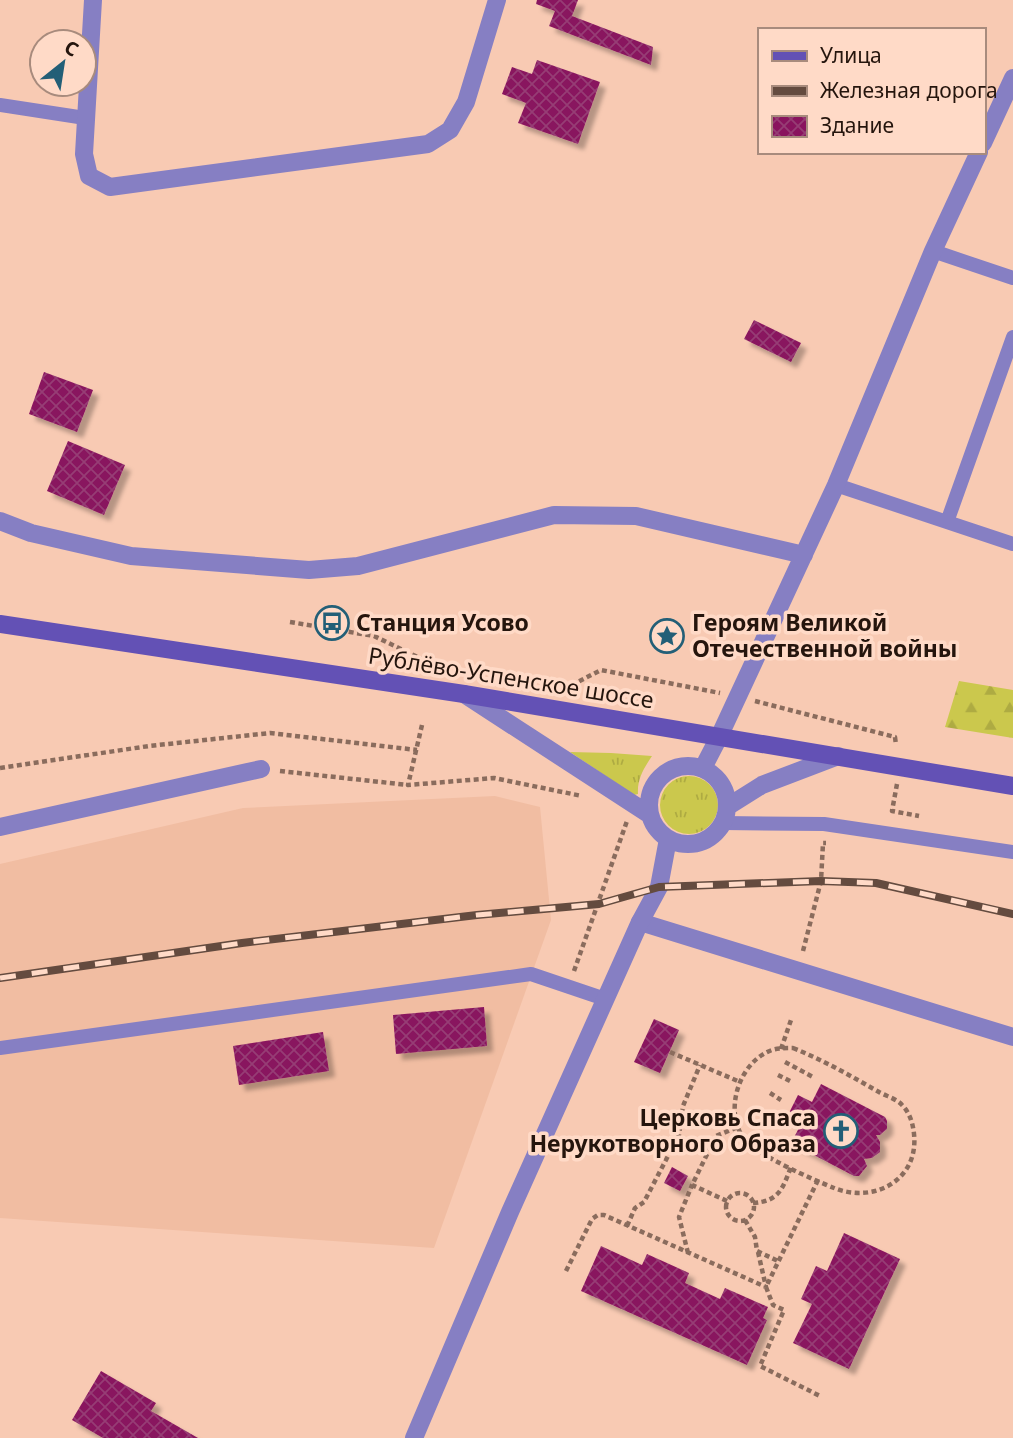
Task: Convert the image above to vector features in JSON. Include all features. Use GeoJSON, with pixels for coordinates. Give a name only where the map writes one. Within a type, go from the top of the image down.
{"type":"FeatureCollection","features":[{"type":"Feature","properties":{"kind":"main road","name":"Рублёво-Успенское шоссе"},"geometry":{"type":"LineString","coordinates":[[0,624],[464,694],[1013,786]]}},
{"type":"Feature","properties":{"kind":"street"},"geometry":{"type":"LineString","coordinates":[[93,0],[84,154],[89,176],[110,187],[428,144],[450,130],[466,102],[497,0]]}},
{"type":"Feature","properties":{"kind":"street"},"geometry":{"type":"LineString","coordinates":[[985,139],[1013,78]]}},
{"type":"Feature","properties":{"kind":"street"},"geometry":{"type":"LineString","coordinates":[[703,768],[836,485],[933,251],[978,154]]}},
{"type":"Feature","properties":{"kind":"street"},"geometry":{"type":"LineString","coordinates":[[0,521],[31,533],[131,556],[309,570],[358,566],[554,515],[636,516],[804,555]]}},
{"type":"Feature","properties":{"kind":"street"},"geometry":{"type":"LineString","coordinates":[[464,694],[650,815]]}},
{"type":"Feature","properties":{"kind":"street"},"geometry":{"type":"LineString","coordinates":[[725,815],[725,791],[716,778],[703,768],[674,768],[662,776],[653,787],[650,815],[657,829],[668,839],[683,844],[699,843],[713,835],[725,815],[762,785],[838,756]]}},
{"type":"Feature","properties":{"kind":"street"},"geometry":{"type":"LineString","coordinates":[[0,827],[261,769]]}},
{"type":"Feature","properties":{"kind":"street"},"geometry":{"type":"LineString","coordinates":[[414,1438],[510,1212],[640,922],[659,887],[668,839]]}},
{"type":"Feature","properties":{"kind":"street"},"geometry":{"type":"LineString","coordinates":[[640,922],[1013,1037]]}},
{"type":"Feature","properties":{"kind":"lane"},"geometry":{"type":"LineString","coordinates":[[0,105],[85,118]]}},
{"type":"Feature","properties":{"kind":"lane"},"geometry":{"type":"LineString","coordinates":[[933,251],[1013,278]]}},
{"type":"Feature","properties":{"kind":"lane"},"geometry":{"type":"LineString","coordinates":[[947,522],[1013,337]]}},
{"type":"Feature","properties":{"kind":"lane"},"geometry":{"type":"LineString","coordinates":[[836,485],[1013,544]]}},
{"type":"Feature","properties":{"kind":"lane"},"geometry":{"type":"LineString","coordinates":[[725,815],[824,824],[1013,852]]}},
{"type":"Feature","properties":{"kind":"lane"},"geometry":{"type":"LineString","coordinates":[[0,1048],[531,974],[605,999]]}},
{"type":"Feature","properties":{"kind":"path"},"geometry":{"type":"LineString","coordinates":[[290,622],[374,636],[432,664],[472,672]]}},
{"type":"Feature","properties":{"kind":"path"},"geometry":{"type":"LineString","coordinates":[[553,687],[567,689],[601,670],[738,697],[895,737],[901,766]]}},
{"type":"Feature","properties":{"kind":"path"},"geometry":{"type":"LineString","coordinates":[[408,785],[422,725]]}},
{"type":"Feature","properties":{"kind":"path"},"geometry":{"type":"LineString","coordinates":[[0,768],[149,746],[270,733],[416,750]]}},
{"type":"Feature","properties":{"kind":"path"},"geometry":{"type":"LineString","coordinates":[[261,769],[408,785],[494,778],[586,797]]}},
{"type":"Feature","properties":{"kind":"path"},"geometry":{"type":"LineString","coordinates":[[613,982],[574,970],[629,816]]}},
{"type":"Feature","properties":{"kind":"path"},"geometry":{"type":"LineString","coordinates":[[798,969],[821,881],[823,843]]}},
{"type":"Feature","properties":{"kind":"path"},"geometry":{"type":"LineString","coordinates":[[781,1049],[792,1017]]}},
{"type":"Feature","properties":{"kind":"path"},"geometry":{"type":"LineString","coordinates":[[793,1048],[813,1056],[902,1104],[912,1123],[915,1144],[909,1165],[895,1182],[877,1192],[855,1195],[762,1154],[746,1140],[735,1121],[735,1100],[740,1082],[754,1064],[770,1051],[793,1048]]}},
{"type":"Feature","properties":{"kind":"path"},"geometry":{"type":"LineString","coordinates":[[670,1052],[740,1082]]}},
{"type":"Feature","properties":{"kind":"path"},"geometry":{"type":"LineString","coordinates":[[785,1062],[813,1077]]}},
{"type":"Feature","properties":{"kind":"path"},"geometry":{"type":"LineString","coordinates":[[627,1226],[635,1208],[644,1202],[678,1135],[682,1105],[700,1065]]}},
{"type":"Feature","properties":{"kind":"path"},"geometry":{"type":"LineString","coordinates":[[778,1075],[790,1082]]}},
{"type":"Feature","properties":{"kind":"path"},"geometry":{"type":"LineString","coordinates":[[770,1093],[781,1100]]}},
{"type":"Feature","properties":{"kind":"path"},"geometry":{"type":"LineString","coordinates":[[761,1111],[773,1118]]}},
{"type":"Feature","properties":{"kind":"path"},"geometry":{"type":"LineString","coordinates":[[688,1253],[679,1217],[716,1136],[738,1127]]}},
{"type":"Feature","properties":{"kind":"path"},"geometry":{"type":"LineString","coordinates":[[753,1203],[765,1202],[779,1194],[791,1167]]}},
{"type":"Feature","properties":{"kind":"path"},"geometry":{"type":"LineString","coordinates":[[766,1287],[818,1180]]}},
{"type":"Feature","properties":{"kind":"path"},"geometry":{"type":"LineString","coordinates":[[692,1185],[727,1201]]}},
{"type":"Feature","properties":{"kind":"path"},"geometry":{"type":"LineString","coordinates":[[736,1194],[741,1194],[753,1203],[752,1214],[745,1220],[738,1221],[726,1212],[727,1201],[736,1194]]}},
{"type":"Feature","properties":{"kind":"path"},"geometry":{"type":"LineString","coordinates":[[566,1271],[592,1219],[604,1215],[766,1287]]}},
{"type":"Feature","properties":{"kind":"path"},"geometry":{"type":"LineString","coordinates":[[745,1220],[755,1237],[766,1287],[773,1305],[784,1310],[760,1366],[820,1396]]}},
{"type":"Feature","properties":{"kind":"path"},"geometry":{"type":"LineString","coordinates":[[758,1251],[778,1261]]}},
{"type":"Feature","properties":{"kind":"shaded area"},"geometry":{"type":"Polygon","coordinates":[[[495,796],[540,807],[551,920],[434,1248],[0,1218],[0,864],[243,808],[495,796]]]}},
{"type":"Feature","properties":{"kind":"green space"},"geometry":{"type":"Polygon","coordinates":[[[959,681],[1013,690],[1013,738],[945,727],[959,681]]]}},
{"type":"Feature","properties":{"kind":"green space"},"geometry":{"type":"Polygon","coordinates":[[[570,752],[652,756],[640,779],[638,794],[634,795],[570,752]]]}},
{"type":"Feature","properties":{"kind":"green space"},"geometry":{"type":"Polygon","coordinates":[[[689,776],[700,778],[713,789],[718,805],[716,816],[705,829],[689,834],[678,832],[665,821],[660,805],[662,794],[673,781],[689,776]]]}},
{"type":"Feature","properties":{"kind":"building"},"geometry":{"type":"Polygon","coordinates":[[[537,0],[578,0],[572,16],[653,47],[651,65],[549,26],[555,11],[536,4],[537,0]]]}},
{"type":"Feature","properties":{"kind":"building"},"geometry":{"type":"Polygon","coordinates":[[[537,60],[600,82],[578,144],[518,123],[526,103],[502,94],[512,67],[532,74],[537,60]]]}},
{"type":"Feature","properties":{"kind":"building"},"geometry":{"type":"Polygon","coordinates":[[[754,320],[801,343],[791,362],[744,339],[754,320]]]}},
{"type":"Feature","properties":{"kind":"building"},"geometry":{"type":"Polygon","coordinates":[[[44,372],[93,390],[77,432],[29,414],[44,372]]]}},
{"type":"Feature","properties":{"kind":"building"},"geometry":{"type":"Polygon","coordinates":[[[68,441],[125,465],[104,515],[47,491],[68,441]]]}},
{"type":"Feature","properties":{"kind":"building"},"geometry":{"type":"Polygon","coordinates":[[[484,1007],[487,1046],[396,1054],[393,1015],[484,1007]]]}},
{"type":"Feature","properties":{"kind":"building"},"geometry":{"type":"Polygon","coordinates":[[[654,1019],[679,1030],[660,1073],[634,1062],[654,1019]]]}},
{"type":"Feature","properties":{"kind":"building"},"geometry":{"type":"Polygon","coordinates":[[[323,1032],[329,1071],[239,1085],[233,1046],[323,1032]]]}},
{"type":"Feature","properties":{"kind":"building","name":"Церковь Спаса Нерукотворного Образа"},"geometry":{"type":"Polygon","coordinates":[[[821,1084],[885,1117],[887,1121],[887,1129],[876,1135],[880,1142],[880,1152],[872,1158],[864,1159],[867,1166],[859,1176],[854,1176],[791,1143],[800,1126],[786,1119],[798,1095],[812,1102],[821,1084]]]}},
{"type":"Feature","properties":{"kind":"building"},"geometry":{"type":"Polygon","coordinates":[[[672,1167],[688,1176],[680,1191],[664,1183],[672,1167]]]}},
{"type":"Feature","properties":{"kind":"building"},"geometry":{"type":"Polygon","coordinates":[[[844,1233],[900,1259],[849,1369],[793,1343],[812,1304],[801,1299],[816,1266],[827,1271],[844,1233]]]}},
{"type":"Feature","properties":{"kind":"building"},"geometry":{"type":"Polygon","coordinates":[[[601,1246],[642,1265],[647,1254],[689,1273],[685,1283],[720,1299],[725,1288],[768,1307],[763,1318],[767,1320],[747,1365],[581,1291],[601,1246]]]}},
{"type":"Feature","properties":{"kind":"building"},"geometry":{"type":"Polygon","coordinates":[[[101,1371],[156,1403],[151,1411],[198,1438],[103,1438],[72,1420],[101,1371]]]}},
{"type":"Feature","properties":{"kind":"railway"},"geometry":{"type":"LineString","coordinates":[[0,978],[242,943],[477,915],[599,904],[659,887],[821,881],[876,883],[1013,914]]}},
{"type":"Feature","properties":{"kind":"place","name":"Станция Усово"},"geometry":{"type":"Point","coordinates":[332,623]}},
{"type":"Feature","properties":{"kind":"place","name":"Героям Великой Отечественной войны"},"geometry":{"type":"Point","coordinates":[667,636]}},
{"type":"Feature","properties":{"kind":"place","name":"Церковь Спаса Нерукотворного Образа"},"geometry":{"type":"Point","coordinates":[841,1131]}}]}
